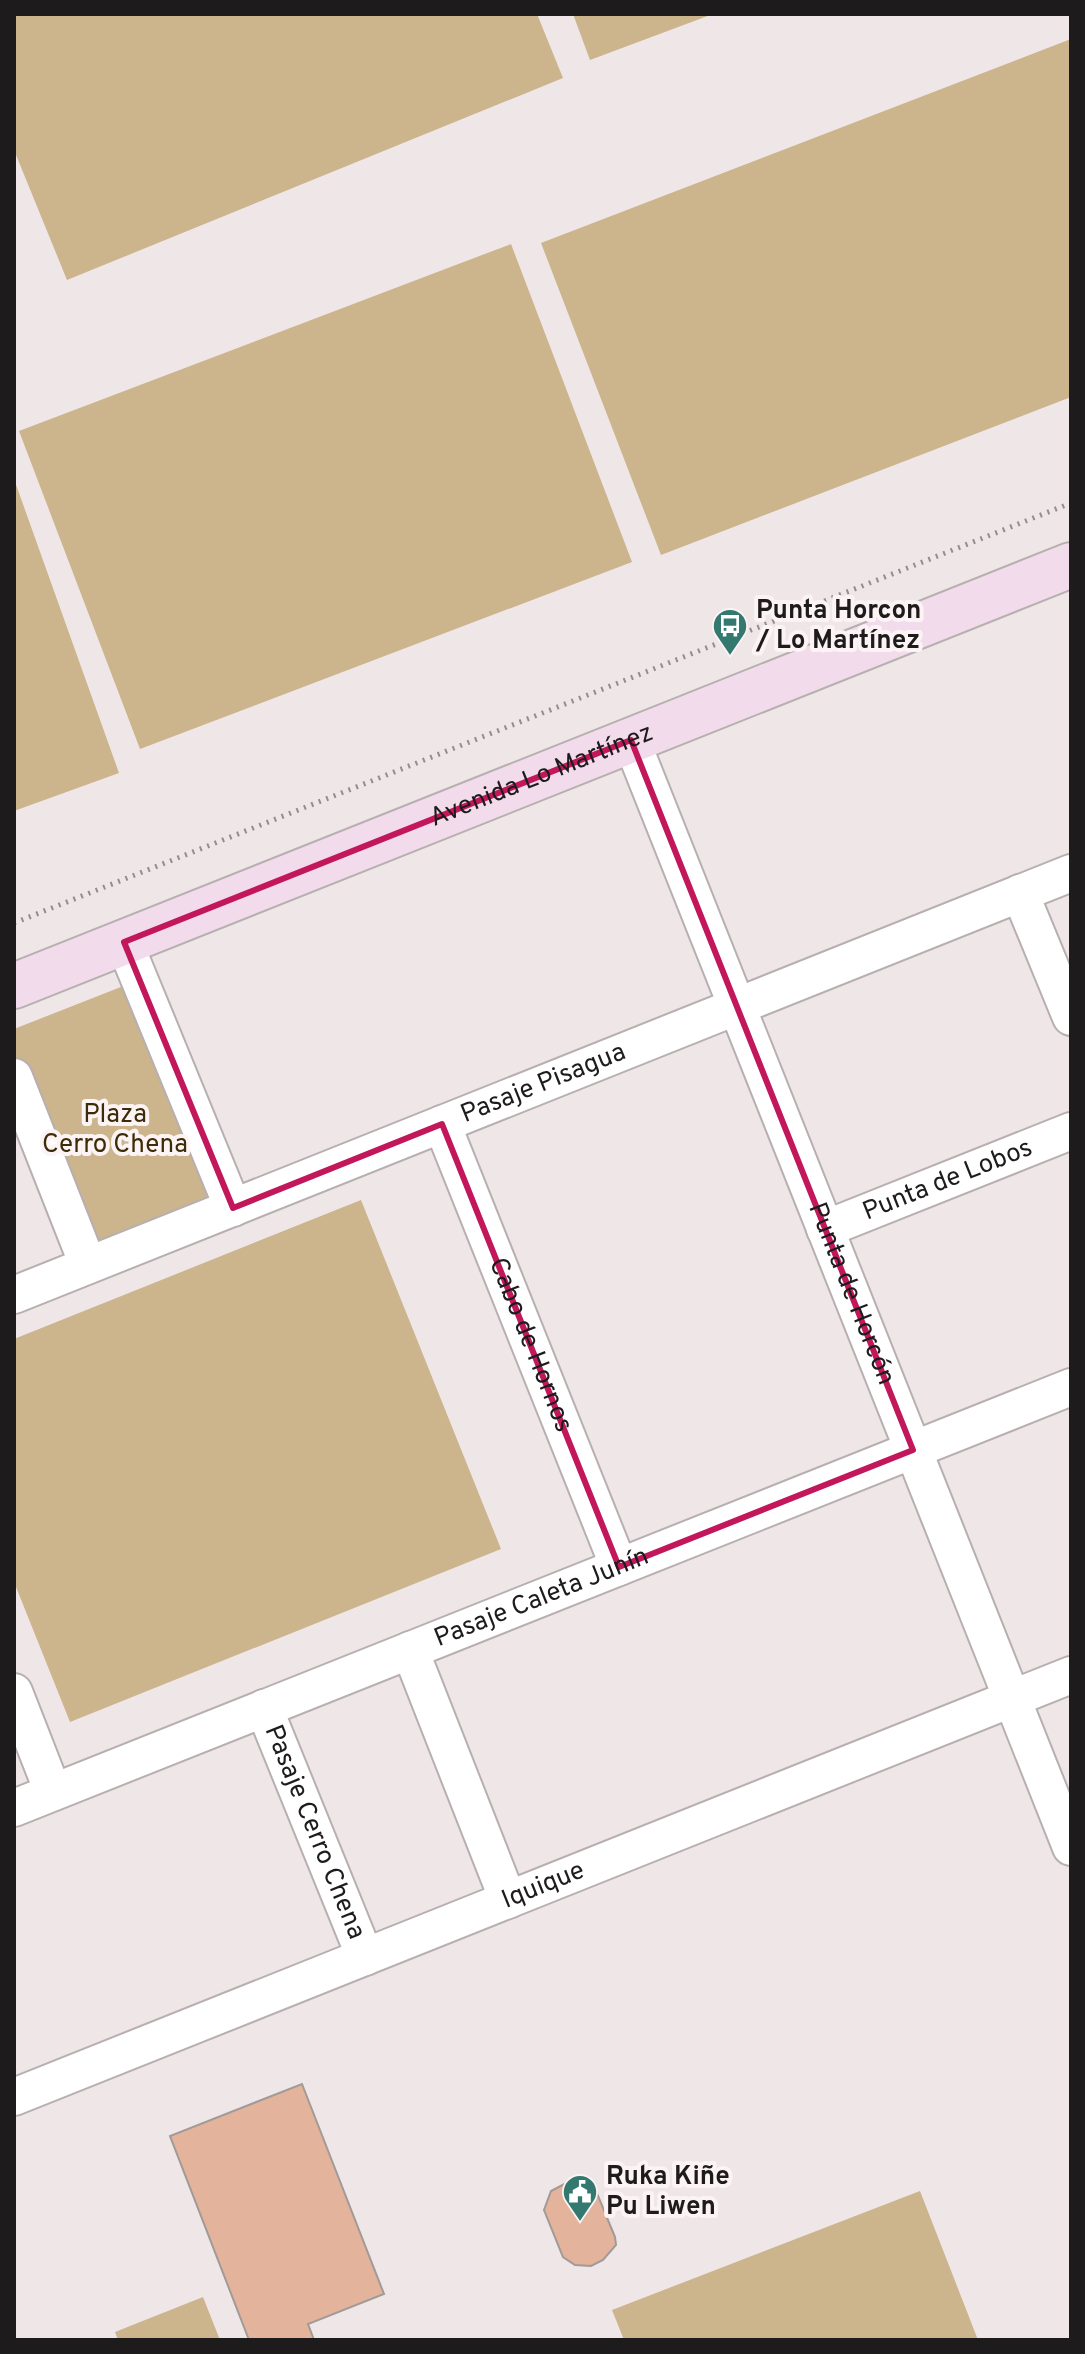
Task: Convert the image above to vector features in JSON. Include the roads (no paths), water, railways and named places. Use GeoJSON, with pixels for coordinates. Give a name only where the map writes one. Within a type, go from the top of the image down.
{"type":"FeatureCollection","features":[{"type":"Feature","properties":{"kind":"main road","name":"Avenida Lo Martínez"},"geometry":{"type":"LineString","coordinates":[[14,986],[1071,565]]}},
{"type":"Feature","properties":{"kind":"street","name":"Punta de Horcón"},"geometry":{"type":"LineString","coordinates":[[631,740],[1071,1847]]}},
{"type":"Feature","properties":{"kind":"street","name":"Pasaje Pisagua"},"geometry":{"type":"LineString","coordinates":[[14,1295],[1071,873]]}},
{"type":"Feature","properties":{"kind":"street"},"geometry":{"type":"LineString","coordinates":[[1020,893],[1071,1017]]}},
{"type":"Feature","properties":{"kind":"street"},"geometry":{"type":"LineString","coordinates":[[124,942],[233,1208]]}},
{"type":"Feature","properties":{"kind":"street"},"geometry":{"type":"LineString","coordinates":[[14,1077],[88,1265]]}},
{"type":"Feature","properties":{"kind":"street","name":"Cabo de Hornos"},"geometry":{"type":"LineString","coordinates":[[442,1124],[619,1567]]}},
{"type":"Feature","properties":{"kind":"street","name":"Punta de Lobos"},"geometry":{"type":"LineString","coordinates":[[825,1229],[1071,1131]]}},
{"type":"Feature","properties":{"kind":"street","name":"Pasaje Caleta Junín"},"geometry":{"type":"LineString","coordinates":[[14,1808],[1071,1387]]}},
{"type":"Feature","properties":{"kind":"street"},"geometry":{"type":"LineString","coordinates":[[410,1650],[508,1900]]}},
{"type":"Feature","properties":{"kind":"street","name":"Iquique"},"geometry":{"type":"LineString","coordinates":[[14,2097],[1071,1675]]}},
{"type":"Feature","properties":{"kind":"street"},"geometry":{"type":"LineString","coordinates":[[14,1692],[53,1792]]}},
{"type":"Feature","properties":{"kind":"street","name":"Pasaje Cerro Chena"},"geometry":{"type":"LineString","coordinates":[[264,1708],[365,1957]]}},
{"type":"Feature","properties":{"kind":"place","name":"Punta Horcon / Lo Martínez"},"geometry":{"type":"Point","coordinates":[730,657]}},
{"type":"Feature","properties":{"kind":"place","name":"Ruka Kiñe Pu Liwen"},"geometry":{"type":"Point","coordinates":[580,2223]}},
{"type":"Feature","properties":{"kind":"park label","name":"Plaza Cerro Chena"},"geometry":{"type":"Point","coordinates":[115,1130]}}]}
